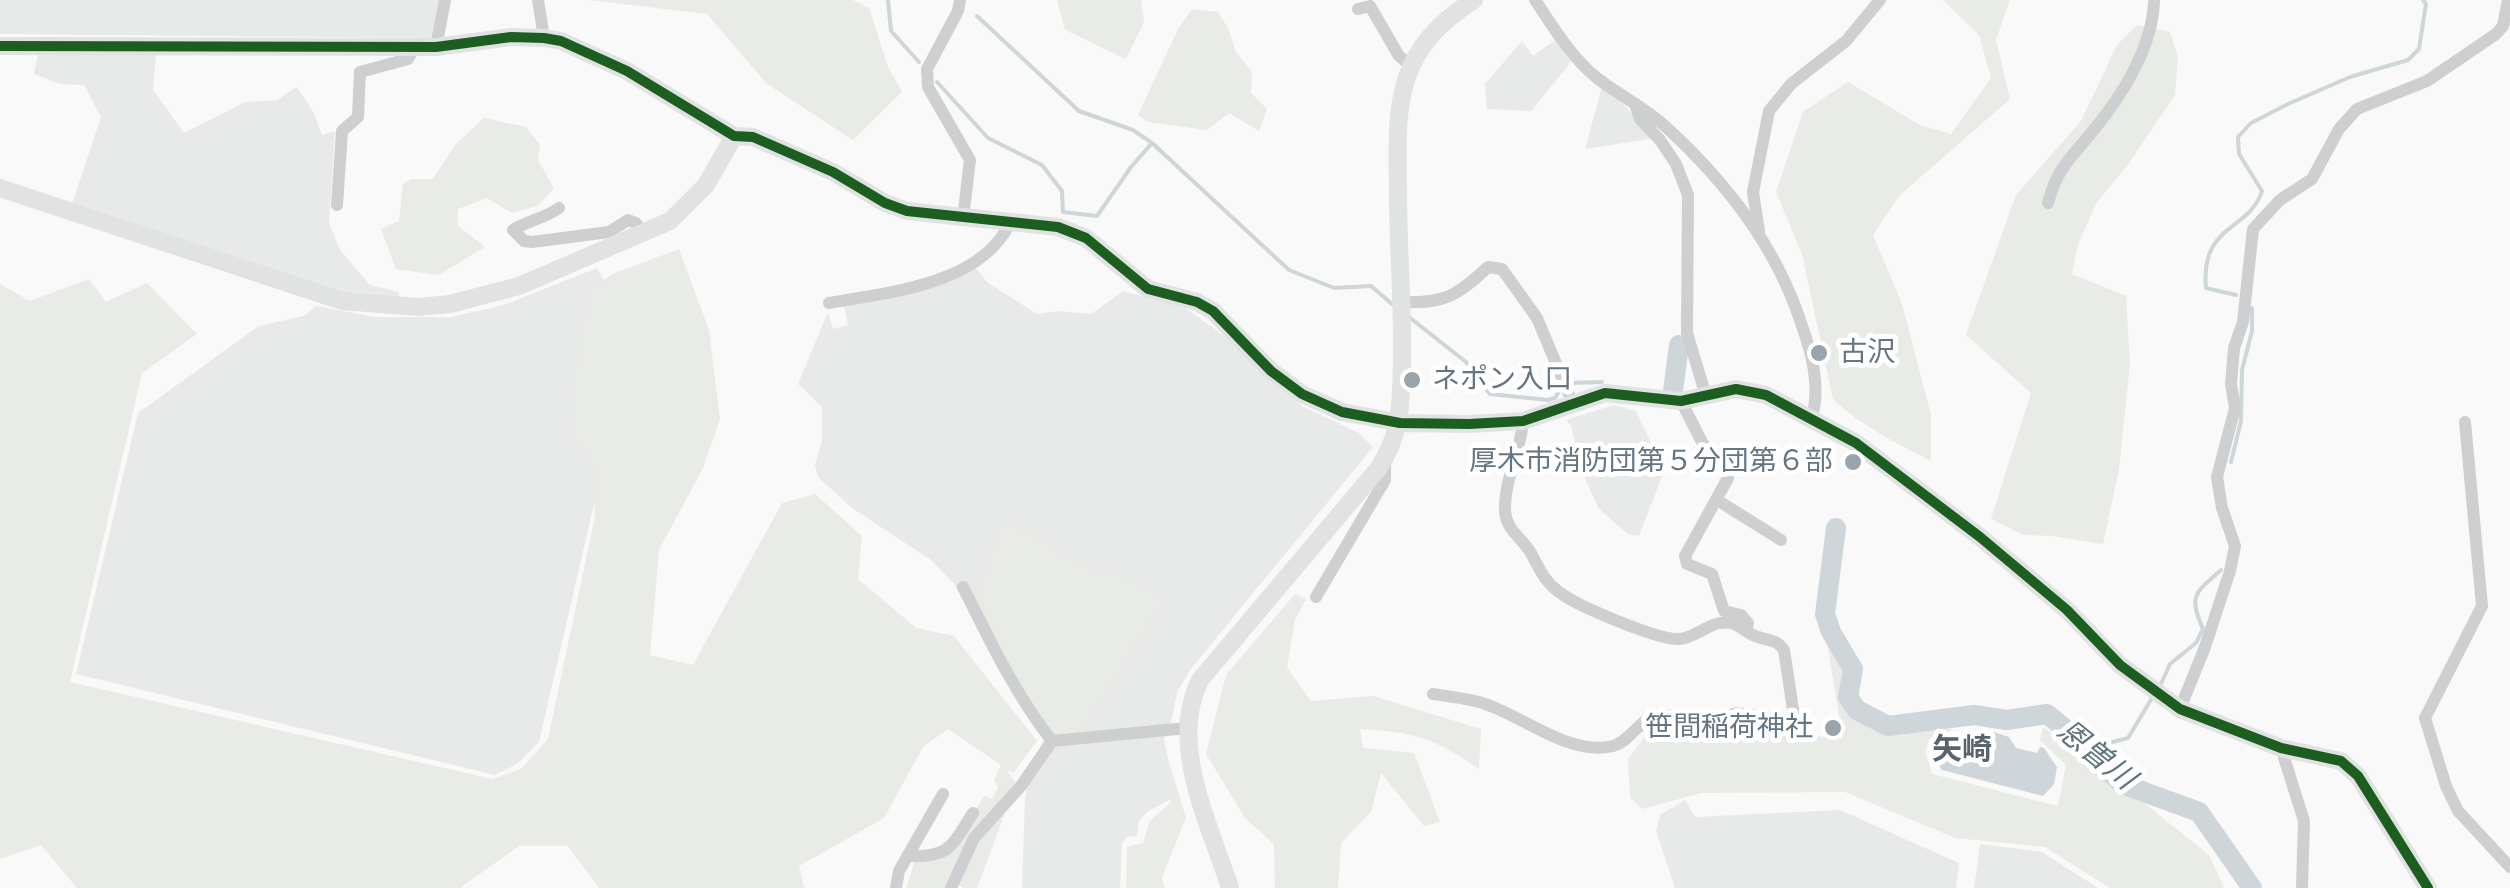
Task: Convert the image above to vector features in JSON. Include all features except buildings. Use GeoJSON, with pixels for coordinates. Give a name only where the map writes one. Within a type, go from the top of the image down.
{"type":"FeatureCollection","features":[{"type":"Feature","properties":{"kind":"street"},"geometry":{"type":"LineString","coordinates":[[436,47],[445,0]]}},
{"type":"Feature","properties":{"kind":"street"},"geometry":{"type":"LineString","coordinates":[[538,0],[544,38]]}},
{"type":"Feature","properties":{"kind":"street"},"geometry":{"type":"LineString","coordinates":[[960,0],[927,70],[928,87],[970,160],[963,218]]}},
{"type":"Feature","properties":{"kind":"street"},"geometry":{"type":"LineString","coordinates":[[1230,888],[1202,801],[1187,728],[1192,696],[1200,680],[1384,459],[1400,423],[1401,302],[1395,136],[1400,95],[1411,66],[1431,35],[1474,0]]}},
{"type":"Feature","properties":{"kind":"street"},"geometry":{"type":"LineString","coordinates":[[1536,0],[1578,60],[1668,128],[1759,231],[1793,298],[1810,348],[1816,404],[1812,417]]}},
{"type":"Feature","properties":{"kind":"street"},"geometry":{"type":"LineString","coordinates":[[1759,231],[1753,192],[1769,111],[1791,84],[1846,41],[1880,0]]}},
{"type":"Feature","properties":{"kind":"street"},"geometry":{"type":"LineString","coordinates":[[2048,203],[2062,166],[2099,122],[2134,68],[2154,20],[2154,0]]}},
{"type":"Feature","properties":{"kind":"street"},"geometry":{"type":"LineString","coordinates":[[2164,699],[2210,632],[2235,546],[2217,477],[2235,408],[2234,348],[2243,322],[2252,229],[2280,200],[2312,179],[2339,130],[2357,109],[2427,81],[2496,34],[2503,26],[2508,0]]}},
{"type":"Feature","properties":{"kind":"street"},"geometry":{"type":"LineString","coordinates":[[1358,10],[1370,6],[1399,56],[1411,66]]}},
{"type":"Feature","properties":{"kind":"street"},"geometry":{"type":"LineString","coordinates":[[0,46],[436,47],[511,36],[561,41],[627,71],[734,136],[753,137],[833,172],[885,203],[928,215],[1058,227],[1086,238],[1148,289],[1197,302],[1213,311],[1271,371],[1302,394],[1342,412],[1400,423],[1523,420],[1568,391],[1618,392],[1681,401],[1736,389],[1752,390],[1856,442],[2067,610],[2120,666],[2164,699],[2281,748],[2347,764],[2428,888]]}},
{"type":"Feature","properties":{"kind":"street"},"geometry":{"type":"LineString","coordinates":[[337,205],[342,131],[358,117],[360,72],[408,58],[415,47]]}},
{"type":"Feature","properties":{"kind":"street"},"geometry":{"type":"LineString","coordinates":[[1635,104],[1640,119],[1676,164],[1688,195],[1687,333],[1706,396]]}},
{"type":"Feature","properties":{"kind":"street"},"geometry":{"type":"LineString","coordinates":[[0,188],[342,301],[434,305],[486,296],[554,273],[670,221],[696,198],[734,136]]}},
{"type":"Feature","properties":{"kind":"street"},"geometry":{"type":"LineString","coordinates":[[559,208],[512,230],[524,241],[532,242],[608,232],[628,220],[636,222],[643,234]]}},
{"type":"Feature","properties":{"kind":"street"},"geometry":{"type":"LineString","coordinates":[[829,303],[951,276],[1000,243],[1010,223]]}},
{"type":"Feature","properties":{"kind":"street"},"geometry":{"type":"LineString","coordinates":[[1401,302],[1442,301],[1488,267],[1502,269],[1537,318],[1568,391]]}},
{"type":"Feature","properties":{"kind":"street"},"geometry":{"type":"LineString","coordinates":[[1681,401],[1704,444],[1727,466],[1728,478],[1685,556],[1687,564],[1712,574],[1724,611],[1741,615],[1748,623],[1746,630]]}},
{"type":"Feature","properties":{"kind":"street"},"geometry":{"type":"LineString","coordinates":[[1440,697],[1481,702],[1550,735],[1596,746],[1617,745],[1648,717],[1658,714],[1722,720],[1736,713],[1790,721],[1794,716],[1784,650],[1773,640],[1755,637],[1729,622],[1719,622],[1678,639],[1634,627],[1559,592],[1541,575],[1505,515],[1508,478],[1522,436],[1523,420]]}},
{"type":"Feature","properties":{"kind":"street"},"geometry":{"type":"LineString","coordinates":[[2465,422],[2482,606],[2425,718],[2458,811],[2510,867]]}},
{"type":"Feature","properties":{"kind":"street"},"geometry":{"type":"LineString","coordinates":[[1316,596],[1385,480],[1384,459]]}},
{"type":"Feature","properties":{"kind":"street"},"geometry":{"type":"LineString","coordinates":[[1717,500],[1781,540]]}},
{"type":"Feature","properties":{"kind":"street"},"geometry":{"type":"LineString","coordinates":[[963,587],[991,645],[1052,741]]}},
{"type":"Feature","properties":{"kind":"street"},"geometry":{"type":"LineString","coordinates":[[1052,741],[1187,728]]}},
{"type":"Feature","properties":{"kind":"street"},"geometry":{"type":"LineString","coordinates":[[951,888],[974,838],[1012,802],[1052,741]]}},
{"type":"Feature","properties":{"kind":"street"},"geometry":{"type":"LineString","coordinates":[[2281,748],[2304,821],[2302,888]]}},
{"type":"Feature","properties":{"kind":"street"},"geometry":{"type":"LineString","coordinates":[[896,888],[899,871],[943,794]]}},
{"type":"Feature","properties":{"kind":"street"},"geometry":{"type":"LineString","coordinates":[[907,856],[932,858],[949,851],[973,813]]}},
{"type":"Feature","properties":{"kind":"shaded area"},"geometry":{"type":"Polygon","coordinates":[[[0,0],[440,0],[433,38],[0,34],[0,0]]]}},
{"type":"Feature","properties":{"kind":"shaded area"},"geometry":{"type":"Polygon","coordinates":[[[589,0],[853,0],[869,8],[888,67],[902,92],[853,140],[767,84],[707,14],[589,0]]]}},
{"type":"Feature","properties":{"kind":"shaded area"},"geometry":{"type":"Polygon","coordinates":[[[1057,0],[1141,0],[1144,22],[1126,59],[1065,30],[1057,0]]]}},
{"type":"Feature","properties":{"kind":"shaded area"},"geometry":{"type":"Polygon","coordinates":[[[1943,0],[2010,0],[1996,40],[2010,99],[1899,196],[1873,235],[1902,304],[1931,415],[1931,461],[1867,426],[1833,399],[1802,254],[1776,192],[1803,112],[1848,82],[1920,125],[1951,134],[1991,78],[1979,35],[1943,0]]]}},
{"type":"Feature","properties":{"kind":"shaded area"},"geometry":{"type":"Polygon","coordinates":[[[1192,9],[1218,12],[1228,28],[1236,52],[1252,72],[1251,93],[1267,109],[1259,131],[1229,113],[1207,130],[1148,122],[1138,115],[1178,29],[1192,9]]]}},
{"type":"Feature","properties":{"kind":"shaded area"},"geometry":{"type":"Polygon","coordinates":[[[2137,25],[2170,32],[2178,57],[2175,95],[2127,166],[2097,202],[2078,244],[2072,274],[2126,296],[2130,364],[2119,469],[2103,544],[2023,535],[1991,519],[2031,393],[1966,335],[2016,195],[2081,121],[2117,45],[2137,25]]]}},
{"type":"Feature","properties":{"kind":"shaded area"},"geometry":{"type":"Polygon","coordinates":[[[1555,40],[1571,62],[1531,111],[1487,109],[1485,84],[1522,41],[1533,56],[1555,40]]]}},
{"type":"Feature","properties":{"kind":"shaded area"},"geometry":{"type":"Polygon","coordinates":[[[38,54],[156,54],[153,90],[184,133],[245,102],[277,100],[297,87],[314,113],[322,135],[335,131],[329,223],[340,250],[370,285],[399,292],[398,301],[341,294],[72,204],[101,117],[84,85],[60,84],[34,74],[38,54]]]}},
{"type":"Feature","properties":{"kind":"shaded area"},"geometry":{"type":"Polygon","coordinates":[[[1602,87],[1618,99],[1655,138],[1585,149],[1602,87]]]}},
{"type":"Feature","properties":{"kind":"shaded area"},"geometry":{"type":"Polygon","coordinates":[[[484,118],[526,127],[540,145],[538,160],[554,188],[538,206],[512,213],[487,198],[458,209],[457,225],[485,247],[439,275],[396,269],[381,229],[399,221],[403,184],[411,179],[433,179],[456,144],[484,118]]]}},
{"type":"Feature","properties":{"kind":"shaded area"},"geometry":{"type":"Polygon","coordinates":[[[679,249],[709,330],[720,419],[703,468],[659,550],[650,655],[693,665],[782,503],[815,494],[862,536],[858,579],[916,628],[954,636],[1037,741],[1013,773],[1006,769],[1016,784],[977,888],[964,888],[949,881],[946,888],[906,888],[915,861],[950,852],[984,796],[992,799],[998,787],[994,780],[1001,765],[948,729],[923,747],[884,818],[799,866],[804,888],[599,888],[568,846],[519,846],[460,888],[77,888],[41,845],[0,859],[0,284],[30,301],[89,279],[106,302],[147,283],[197,334],[142,373],[70,682],[492,779],[521,769],[548,739],[595,516],[592,463],[567,428],[589,289],[615,273],[679,249]]]}},
{"type":"Feature","properties":{"kind":"shaded area"},"geometry":{"type":"Polygon","coordinates":[[[597,268],[609,290],[606,452],[539,742],[517,764],[495,775],[76,674],[138,413],[259,326],[304,316],[316,306],[375,317],[451,317],[504,305],[597,268]]]}},
{"type":"Feature","properties":{"kind":"shaded area"},"geometry":{"type":"Polygon","coordinates":[[[976,268],[987,282],[1037,314],[1091,314],[1123,291],[1185,308],[1233,342],[1258,371],[1302,406],[1359,433],[1373,447],[1190,670],[1177,692],[1164,740],[1176,797],[1148,811],[1139,821],[1137,836],[1127,837],[1122,843],[1120,888],[1022,888],[1025,799],[1033,761],[1044,740],[954,584],[931,560],[852,508],[818,477],[815,465],[822,440],[822,407],[798,384],[828,312],[833,329],[848,325],[844,306],[949,282],[976,268]]]}},
{"type":"Feature","properties":{"kind":"shaded area"},"geometry":{"type":"Polygon","coordinates":[[[1614,405],[1636,411],[1664,471],[1639,536],[1628,534],[1599,509],[1581,470],[1571,426],[1566,420],[1614,405]]]}},
{"type":"Feature","properties":{"kind":"shaded area"},"geometry":{"type":"Polygon","coordinates":[[[1011,525],[1055,547],[1078,567],[1118,575],[1160,597],[1161,607],[1078,735],[1056,734],[1036,712],[1012,671],[985,610],[982,580],[987,563],[1000,529],[1011,525]]]}},
{"type":"Feature","properties":{"kind":"shaded area"},"geometry":{"type":"Polygon","coordinates":[[[1295,594],[1306,599],[1295,620],[1287,668],[1311,701],[1373,696],[1481,729],[1479,769],[1423,738],[1360,729],[1363,748],[1414,753],[1440,822],[1424,826],[1381,773],[1371,812],[1341,843],[1338,888],[1275,888],[1274,844],[1245,818],[1206,754],[1226,675],[1295,594]]]}},
{"type":"Feature","properties":{"kind":"shaded area"},"geometry":{"type":"Polygon","coordinates":[[[1833,624],[1868,719],[1954,730],[1930,738],[1925,751],[1932,774],[2058,806],[2066,765],[2040,740],[2043,727],[2074,747],[2209,855],[2224,888],[2110,888],[2045,847],[1955,838],[1845,792],[1701,793],[1643,809],[1630,798],[1628,759],[1653,726],[1692,729],[1697,721],[1736,716],[1752,719],[1751,728],[1732,727],[1728,731],[1843,738],[1825,631],[1833,624]]]}},
{"type":"Feature","properties":{"kind":"shaded area"},"geometry":{"type":"Polygon","coordinates":[[[1994,732],[2009,737],[2016,748],[2037,753],[2040,747],[2044,748],[2057,767],[2054,784],[2043,796],[1942,770],[1936,761],[1941,748],[1972,735],[1994,732]]]}},
{"type":"Feature","properties":{"kind":"shaded area"},"geometry":{"type":"Polygon","coordinates":[[[1169,762],[1186,818],[1162,877],[1164,888],[1126,888],[1127,847],[1143,843],[1149,822],[1171,802],[1166,764],[1169,762]]]}},
{"type":"Feature","properties":{"kind":"shaded area"},"geometry":{"type":"Polygon","coordinates":[[[1685,800],[1695,817],[1840,810],[1959,863],[1956,888],[1675,888],[1656,831],[1660,815],[1685,800]]]}},
{"type":"Feature","properties":{"kind":"shaded area"},"geometry":{"type":"Polygon","coordinates":[[[1980,844],[2042,852],[2098,888],[1974,888],[1980,844]]]}},
{"type":"Feature","properties":{"kind":"waterway"},"geometry":{"type":"LineString","coordinates":[[888,0],[891,31],[919,62]]}},
{"type":"Feature","properties":{"kind":"waterway"},"geometry":{"type":"LineString","coordinates":[[2236,295],[2206,288],[2206,267],[2218,240],[2256,204],[2262,191],[2239,154],[2238,137],[2251,123],[2288,104],[2350,77],[2408,60],[2419,49],[2426,4],[2423,0]]}},
{"type":"Feature","properties":{"kind":"waterway"},"geometry":{"type":"LineString","coordinates":[[977,16],[1079,111],[1133,130],[1152,143],[1289,270],[1334,288],[1371,286],[1392,304]]}},
{"type":"Feature","properties":{"kind":"waterway"},"geometry":{"type":"LineString","coordinates":[[937,82],[988,138],[1042,165],[1062,191],[1063,212],[1097,216],[1152,143]]}},
{"type":"Feature","properties":{"kind":"waterway"},"geometry":{"type":"LineString","coordinates":[[2231,462],[2241,421],[2242,370],[2252,331],[2252,308]]}},
{"type":"Feature","properties":{"kind":"waterway"},"geometry":{"type":"LineString","coordinates":[[1409,317],[1466,362],[1490,394],[1548,400],[1555,398],[1561,388]]}},
{"type":"Feature","properties":{"kind":"waterway","name":"恩曽川"},"geometry":{"type":"LineString","coordinates":[[1673,391],[1679,345]]}},
{"type":"Feature","properties":{"kind":"waterway"},"geometry":{"type":"LineString","coordinates":[[1569,383],[1602,382]]}},
{"type":"Feature","properties":{"kind":"waterway","name":"恩曽川"},"geometry":{"type":"LineString","coordinates":[[1836,528],[1825,614],[1853,669],[1848,697],[1857,710],[1888,726],[1974,715],[2007,720],[2047,714],[2125,785],[2199,812],[2252,888]]}},
{"type":"Feature","properties":{"kind":"waterway"},"geometry":{"type":"LineString","coordinates":[[2160,686],[2170,664],[2196,643],[2203,629],[2196,609],[2197,595],[2221,570]]}},
{"type":"Feature","properties":{"kind":"waterway"},"geometry":{"type":"LineString","coordinates":[[2086,749],[2128,738],[2152,698]]}},
{"type":"Feature","properties":{"kind":"cycle path"},"geometry":{"type":"LineString","coordinates":[[0,46],[436,47],[511,37],[561,41],[627,71],[734,136],[753,137],[833,172],[885,203],[907,211],[1058,227],[1086,238],[1148,289],[1197,302],[1213,311],[1271,371],[1302,394],[1342,412],[1400,423],[1469,424],[1523,421],[1605,393],[1681,401],[1736,389],[1766,395],[1856,443],[1980,537],[2067,610],[2120,665],[2180,709],[2281,748],[2341,761],[2358,776],[2428,888]]}},
{"type":"Feature","properties":{"kind":"place","name":"古沢"},"geometry":{"type":"Point","coordinates":[1819,353]}},
{"type":"Feature","properties":{"kind":"place","name":"ネポン入口"},"geometry":{"type":"Point","coordinates":[1412,380]}},
{"type":"Feature","properties":{"kind":"place","name":"厚木市消防団第５分団第６部"},"geometry":{"type":"Point","coordinates":[1853,462]}},
{"type":"Feature","properties":{"kind":"place","name":"笹間稲荷神社"},"geometry":{"type":"Point","coordinates":[1833,728]}},
{"type":"Feature","properties":{"kind":"district","name":"矢崎"},"geometry":{"type":"Point","coordinates":[1962,750]}}]}
